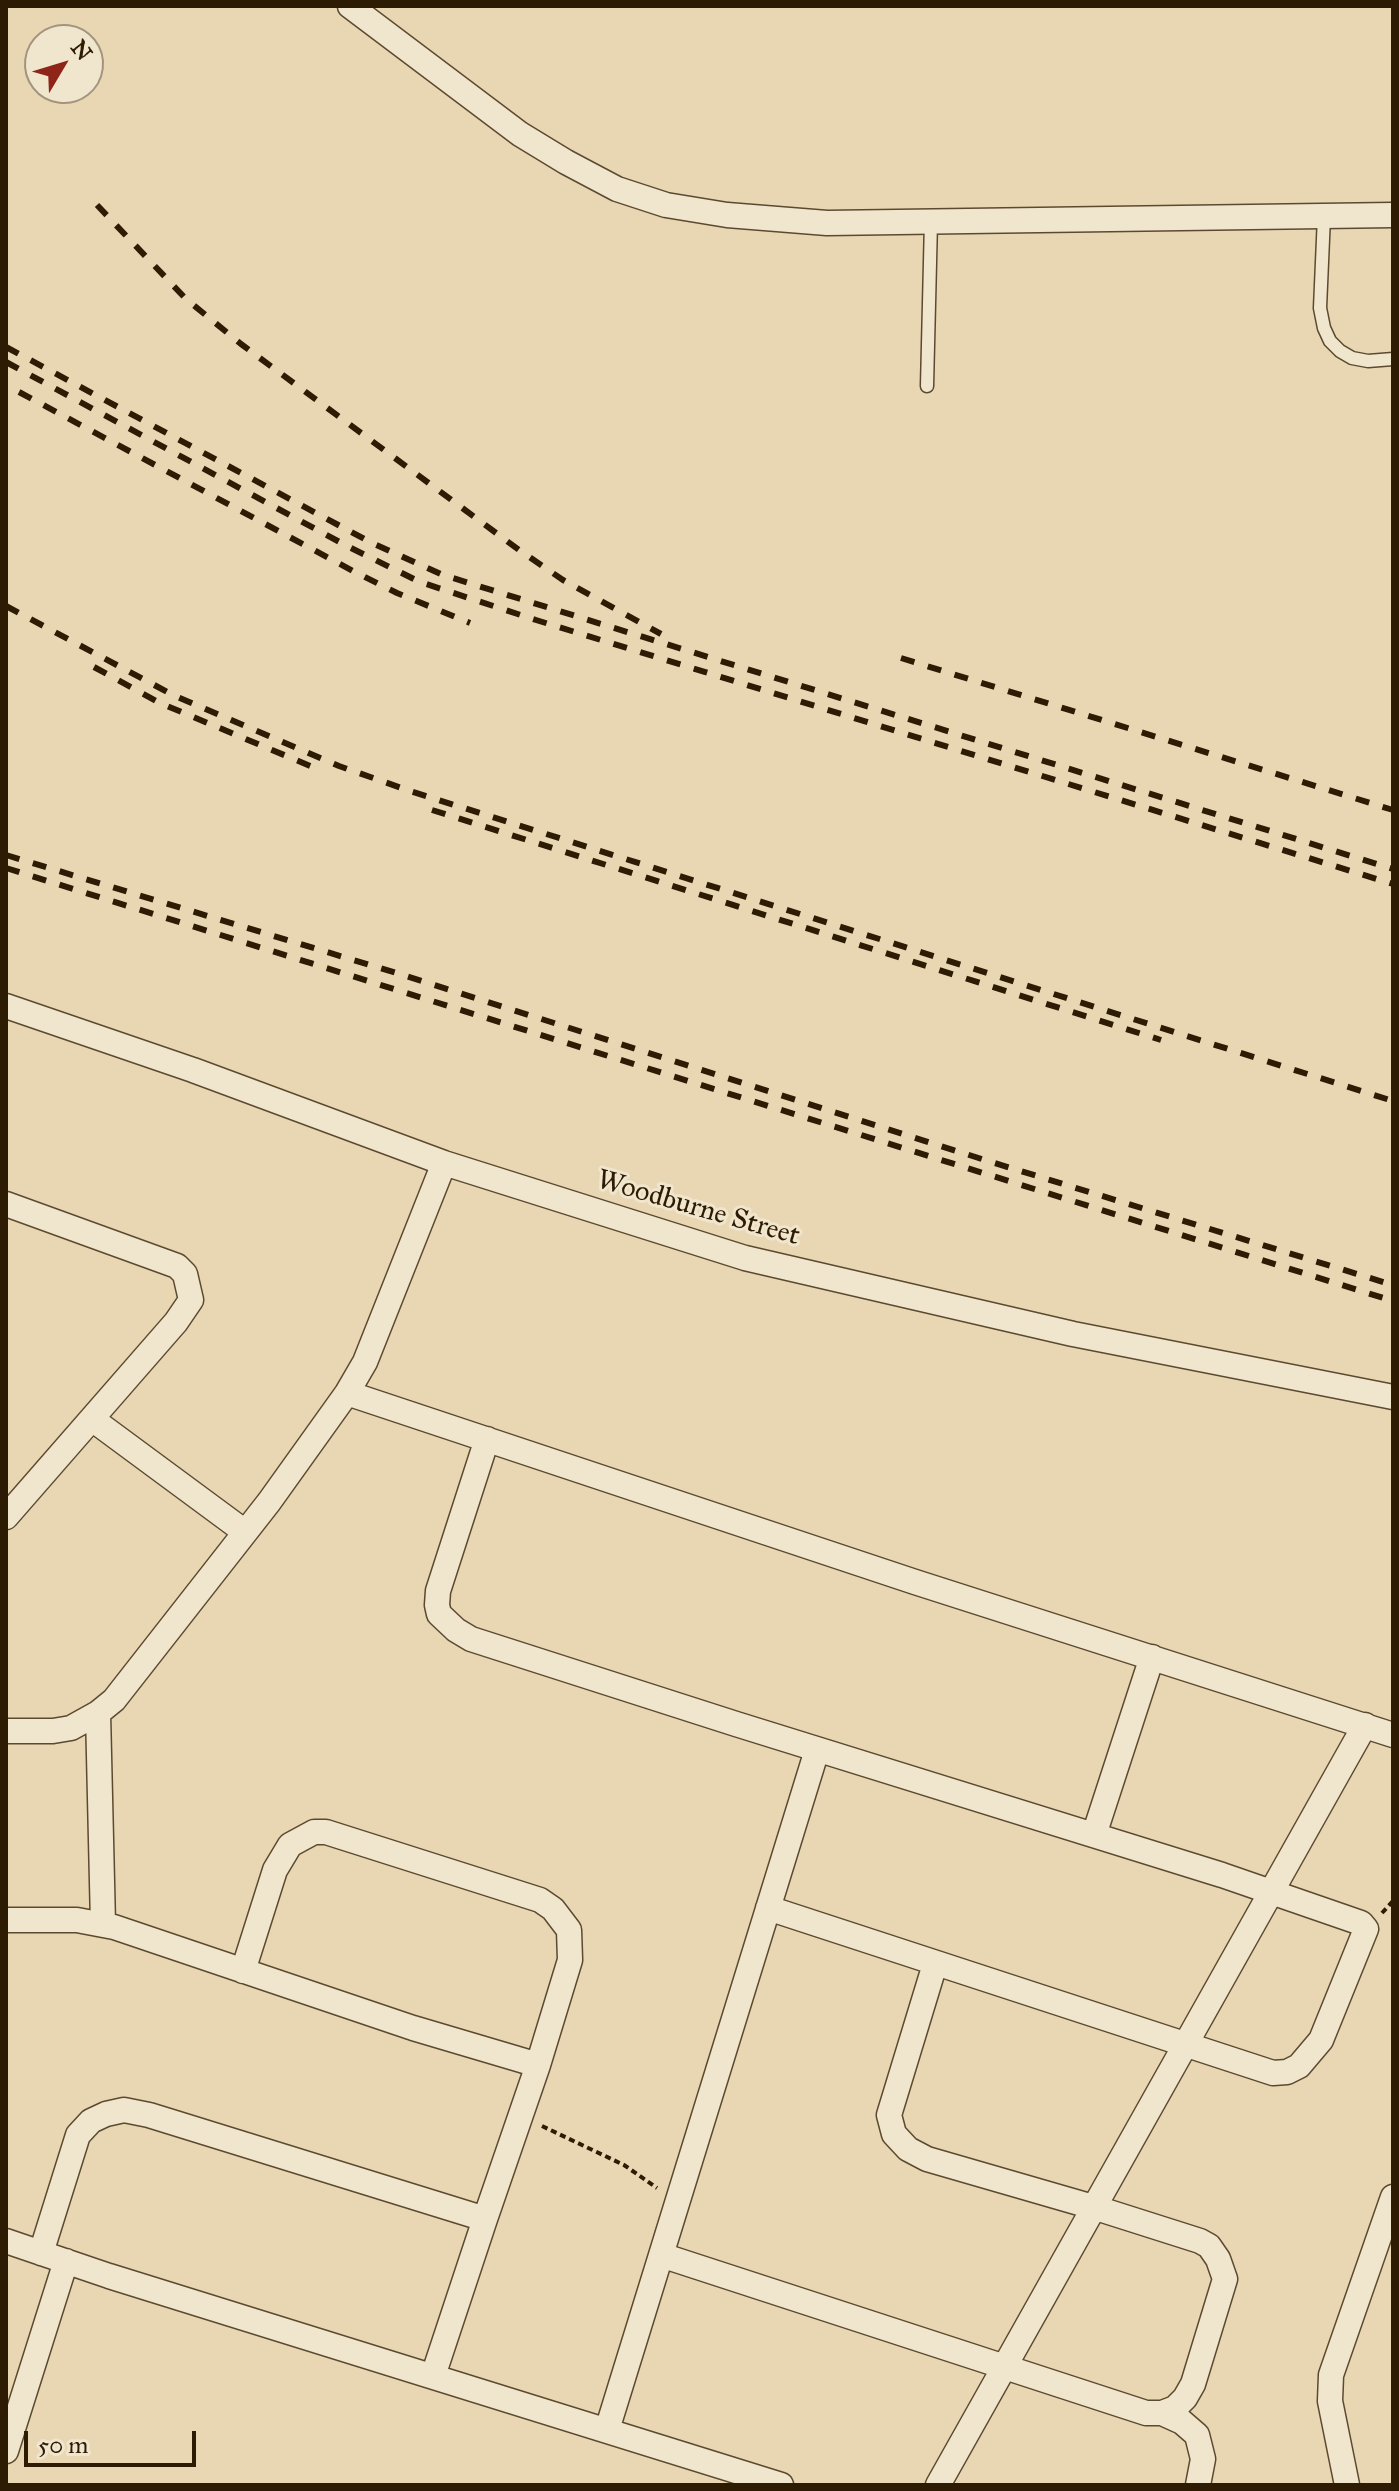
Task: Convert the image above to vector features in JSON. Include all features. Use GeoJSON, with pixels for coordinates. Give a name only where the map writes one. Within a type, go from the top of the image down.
{"type":"FeatureCollection","features":[{"type":"Feature","properties":{"kind":"street"},"geometry":{"type":"LineString","coordinates":[[350,6],[520,134],[617,189],[666,205],[727,215],[827,223],[1393,215]]}},
{"type":"Feature","properties":{"kind":"street","name":"Woodburne Street"},"geometry":{"type":"LineString","coordinates":[[6,1006],[193,1070],[444,1163],[745,1258],[1073,1334],[1393,1397]]}},
{"type":"Feature","properties":{"kind":"street"},"geometry":{"type":"LineString","coordinates":[[6,1731],[71,1728],[114,1700],[245,1532],[347,1393],[377,1334],[444,1163]]}},
{"type":"Feature","properties":{"kind":"street"},"geometry":{"type":"LineString","coordinates":[[6,1204],[166,1260],[185,1274],[191,1300],[176,1322],[6,1517]]}},
{"type":"Feature","properties":{"kind":"street"},"geometry":{"type":"LineString","coordinates":[[347,1393],[915,1582],[1393,1735]]}},
{"type":"Feature","properties":{"kind":"street"},"geometry":{"type":"LineString","coordinates":[[92,1419],[245,1532]]}},
{"type":"Feature","properties":{"kind":"street"},"geometry":{"type":"LineString","coordinates":[[487,1439],[438,1591],[437,1605],[445,1621],[471,1639],[1272,1891],[1361,1923],[1366,1929],[1321,2040],[1299,2066],[1287,2072],[1273,2073],[768,1908]]}},
{"type":"Feature","properties":{"kind":"street"},"geometry":{"type":"LineString","coordinates":[[1094,1835],[1152,1657]]}},
{"type":"Feature","properties":{"kind":"street"},"geometry":{"type":"LineString","coordinates":[[98,1713],[103,1924]]}},
{"type":"Feature","properties":{"kind":"street"},"geometry":{"type":"LineString","coordinates":[[938,2485],[1365,1725]]}},
{"type":"Feature","properties":{"kind":"street"},"geometry":{"type":"LineString","coordinates":[[607,2430],[817,1750]]}},
{"type":"Feature","properties":{"kind":"street"},"geometry":{"type":"LineString","coordinates":[[243,1971],[275,1870],[290,1845],[314,1832],[326,1832],[540,1900],[553,1909],[569,1930],[570,1960],[538,2065],[433,2376]]}},
{"type":"Feature","properties":{"kind":"street"},"geometry":{"type":"LineString","coordinates":[[6,1920],[77,1920],[103,1924],[413,2028],[538,2065]]}},
{"type":"Feature","properties":{"kind":"street"},"geometry":{"type":"LineString","coordinates":[[661,2255],[1146,2413],[1162,2413],[1175,2408],[1185,2398],[1193,2384],[1225,2279],[1214,2252],[1200,2241],[927,2159],[908,2149],[894,2134],[889,2115],[935,1964]]}},
{"type":"Feature","properties":{"kind":"street"},"geometry":{"type":"LineString","coordinates":[[41,2253],[78,2135],[91,2121],[124,2110],[485,2219]]}},
{"type":"Feature","properties":{"kind":"street"},"geometry":{"type":"LineString","coordinates":[[1347,2485],[1330,2401],[1331,2375],[1335,2356],[1393,2197]]}},
{"type":"Feature","properties":{"kind":"street"},"geometry":{"type":"LineString","coordinates":[[6,2241],[607,2430],[746,2480],[781,2485]]}},
{"type":"Feature","properties":{"kind":"street"},"geometry":{"type":"LineString","coordinates":[[6,2451],[66,2261]]}},
{"type":"Feature","properties":{"kind":"street"},"geometry":{"type":"LineString","coordinates":[[1162,2413],[1182,2422],[1197,2435],[1203,2459],[1198,2485]]}},
{"type":"Feature","properties":{"kind":"lane"},"geometry":{"type":"LineString","coordinates":[[1324,216],[1320,308],[1330,341],[1352,358],[1368,361],[1393,359]]}},
{"type":"Feature","properties":{"kind":"lane"},"geometry":{"type":"LineString","coordinates":[[927,386],[931,221]]}},
{"type":"Feature","properties":{"kind":"path"},"geometry":{"type":"LineString","coordinates":[[521,2118],[624,2165],[677,2202]]}},
{"type":"Feature","properties":{"kind":"railway"},"geometry":{"type":"LineString","coordinates":[[97,205],[186,299],[241,344],[519,550],[563,580],[661,634]]}},
{"type":"Feature","properties":{"kind":"railway"},"geometry":{"type":"LineString","coordinates":[[6,347],[370,542],[443,575],[1393,869]]}},
{"type":"Feature","properties":{"kind":"railway"},"geometry":{"type":"LineString","coordinates":[[6,362],[347,546],[420,582],[1393,884]]}},
{"type":"Feature","properties":{"kind":"railway"},"geometry":{"type":"LineString","coordinates":[[19,392],[353,571],[470,623]]}},
{"type":"Feature","properties":{"kind":"railway"},"geometry":{"type":"LineString","coordinates":[[6,606],[173,695],[339,766],[1393,1101]]}},
{"type":"Feature","properties":{"kind":"railway"},"geometry":{"type":"LineString","coordinates":[[901,658],[1393,810]]}},
{"type":"Feature","properties":{"kind":"railway"},"geometry":{"type":"LineString","coordinates":[[94,667],[160,703],[315,768]]}},
{"type":"Feature","properties":{"kind":"railway"},"geometry":{"type":"LineString","coordinates":[[432,810],[1161,1040]]}},
{"type":"Feature","properties":{"kind":"railway"},"geometry":{"type":"LineString","coordinates":[[6,855],[403,975],[988,1161],[1393,1285]]}},
{"type":"Feature","properties":{"kind":"railway"},"geometry":{"type":"LineString","coordinates":[[6,868],[1393,1301]]}}]}
